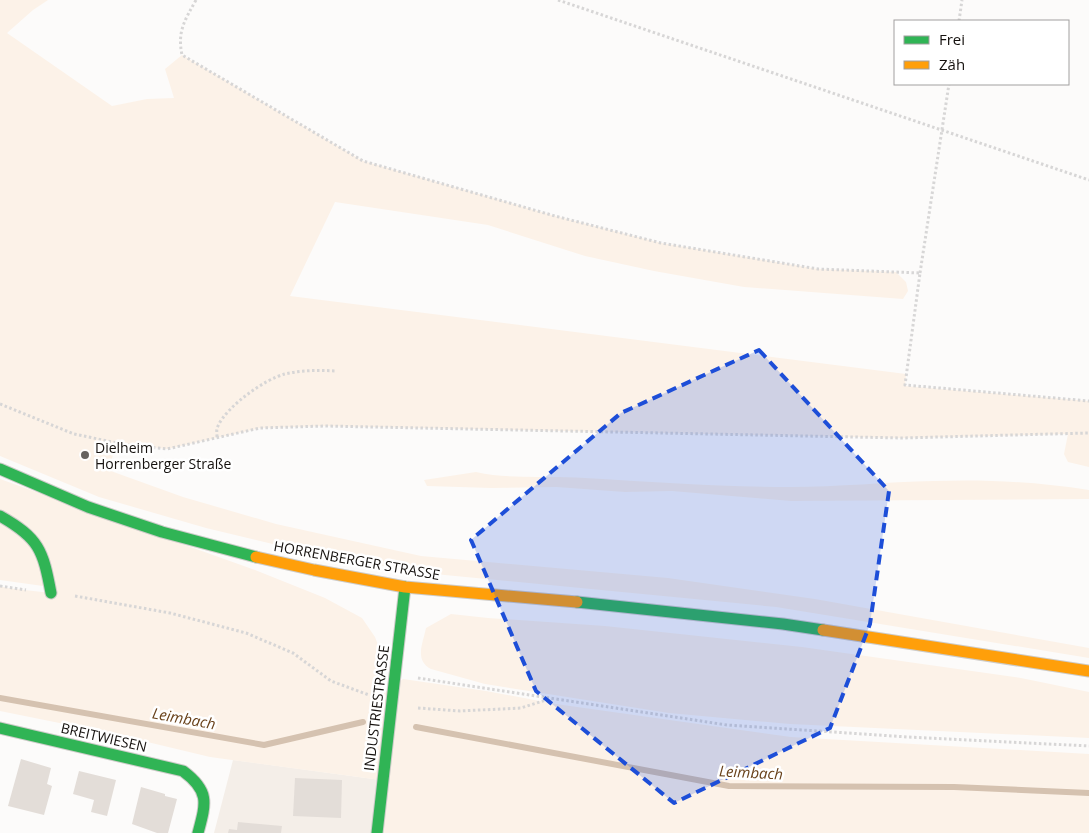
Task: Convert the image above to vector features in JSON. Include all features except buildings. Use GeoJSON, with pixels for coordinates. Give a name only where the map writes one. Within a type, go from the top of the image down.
{"type":"FeatureCollection","features":[{"type":"Feature","properties":{"kind":"main road","name":"HORRENBERGER STRASSE"},"geometry":{"type":"LineString","coordinates":[[0,469],[88,507],[162,532],[238,553],[304,568],[405,587],[630,607],[783,624],[1089,671]]}},
{"type":"Feature","properties":{"kind":"main road"},"geometry":{"type":"LineString","coordinates":[[0,516],[27,534],[36,544],[45,563],[52,592]]}},
{"type":"Feature","properties":{"kind":"main road","name":"INDUSTRIESTRASSE"},"geometry":{"type":"LineString","coordinates":[[377,833],[405,587]]}},
{"type":"Feature","properties":{"kind":"main road","name":"BREITWIESEN"},"geometry":{"type":"LineString","coordinates":[[0,728],[183,771],[198,781],[206,800],[198,833]]}},
{"type":"Feature","properties":{"kind":"path"},"geometry":{"type":"LineString","coordinates":[[196,0],[183,25],[179,41],[182,54],[363,161],[555,216],[661,243],[818,269],[920,273]]}},
{"type":"Feature","properties":{"kind":"path"},"geometry":{"type":"LineString","coordinates":[[558,0],[1089,180]]}},
{"type":"Feature","properties":{"kind":"path"},"geometry":{"type":"LineString","coordinates":[[959,20],[962,0]]}},
{"type":"Feature","properties":{"kind":"path"},"geometry":{"type":"LineString","coordinates":[[949,85],[905,386],[1089,401]]}},
{"type":"Feature","properties":{"kind":"path"},"geometry":{"type":"LineString","coordinates":[[217,437],[217,428],[221,421],[237,402],[282,374],[302,370],[336,371]]}},
{"type":"Feature","properties":{"kind":"path"},"geometry":{"type":"LineString","coordinates":[[0,404],[74,434],[128,445],[166,448],[260,428],[325,426],[902,438],[1089,433]]}},
{"type":"Feature","properties":{"kind":"path"},"geometry":{"type":"LineString","coordinates":[[52,592],[170,613],[246,632],[293,653],[331,681],[372,697]]}},
{"type":"Feature","properties":{"kind":"path"},"geometry":{"type":"LineString","coordinates":[[396,674],[736,726],[908,738],[1089,746]]}},
{"type":"Feature","properties":{"kind":"path"},"geometry":{"type":"LineString","coordinates":[[418,708],[460,711],[522,708],[550,699]]}},
{"type":"Feature","properties":{"kind":"highlighted area"},"geometry":{"type":"Polygon","coordinates":[[[759,350],[889,491],[870,624],[830,728],[674,803],[536,691],[471,540],[621,413],[759,350]]]}},
{"type":"Feature","properties":{"kind":"shaded area"},"geometry":{"type":"Polygon","coordinates":[[[0,0],[48,0],[33,10],[7,33],[112,106],[147,99],[174,98],[165,69],[182,55],[363,161],[555,216],[661,243],[818,269],[896,272],[906,282],[908,291],[903,299],[744,287],[654,271],[585,256],[488,225],[335,202],[290,296],[906,374],[905,386],[1089,401],[1089,467],[1068,462],[1064,454],[1068,434],[902,438],[325,426],[260,428],[167,449],[117,443],[108,470],[183,497],[276,524],[421,556],[668,578],[815,599],[1089,648],[1089,658],[776,607],[424,573],[314,554],[206,528],[99,497],[0,456],[0,0]]]}},
{"type":"Feature","properties":{"kind":"shaded area"},"geometry":{"type":"Polygon","coordinates":[[[476,472],[517,477],[571,477],[764,487],[953,480],[992,481],[1031,483],[1089,490],[1089,499],[791,501],[672,491],[625,492],[556,487],[491,488],[427,486],[424,480],[476,472]]]}},
{"type":"Feature","properties":{"kind":"shaded area"},"geometry":{"type":"Polygon","coordinates":[[[0,479],[255,570],[325,598],[362,618],[375,637],[383,658],[381,695],[403,679],[486,691],[556,704],[791,737],[1089,754],[1089,833],[383,833],[388,781],[210,757],[114,734],[0,711],[0,586],[51,593],[43,586],[0,580],[0,479]]]}},
{"type":"Feature","properties":{"kind":"shaded area"},"geometry":{"type":"Polygon","coordinates":[[[451,614],[605,626],[802,647],[1021,678],[1089,692],[1089,738],[790,724],[669,713],[485,684],[431,669],[423,661],[421,651],[426,628],[451,614]]]}},
{"type":"Feature","properties":{"kind":"shaded area"},"geometry":{"type":"Polygon","coordinates":[[[233,760],[388,781],[383,833],[214,833],[233,760]]]}},
{"type":"Feature","properties":{"kind":"waterway","name":"Leimbach"},"geometry":{"type":"LineString","coordinates":[[0,698],[264,745],[363,722]]}},
{"type":"Feature","properties":{"kind":"waterway","name":"Leimbach"},"geometry":{"type":"LineString","coordinates":[[416,727],[729,786],[954,787],[1089,793]]}},
{"type":"Feature","properties":{"kind":"traffic: fast"},"geometry":{"type":"LineString","coordinates":[[0,469],[88,507],[162,532],[256,557]]}},
{"type":"Feature","properties":{"kind":"traffic: fast"},"geometry":{"type":"LineString","coordinates":[[0,516],[23,531],[37,547],[42,556],[51,593]]}},
{"type":"Feature","properties":{"kind":"traffic: fast"},"geometry":{"type":"LineString","coordinates":[[377,833],[405,587]]}},
{"type":"Feature","properties":{"kind":"traffic: fast"},"geometry":{"type":"LineString","coordinates":[[577,602],[823,630]]}},
{"type":"Feature","properties":{"kind":"traffic: fast"},"geometry":{"type":"LineString","coordinates":[[0,728],[183,771],[198,785],[204,798],[203,813],[198,833]]}},
{"type":"Feature","properties":{"kind":"traffic: slow"},"geometry":{"type":"LineString","coordinates":[[256,557],[405,587],[577,602]]}},
{"type":"Feature","properties":{"kind":"traffic: slow"},"geometry":{"type":"LineString","coordinates":[[823,630],[1089,671]]}},
{"type":"Feature","properties":{"kind":"place","name":"Dielheim Horrenberger Straße"},"geometry":{"type":"Point","coordinates":[85,455]}}]}
